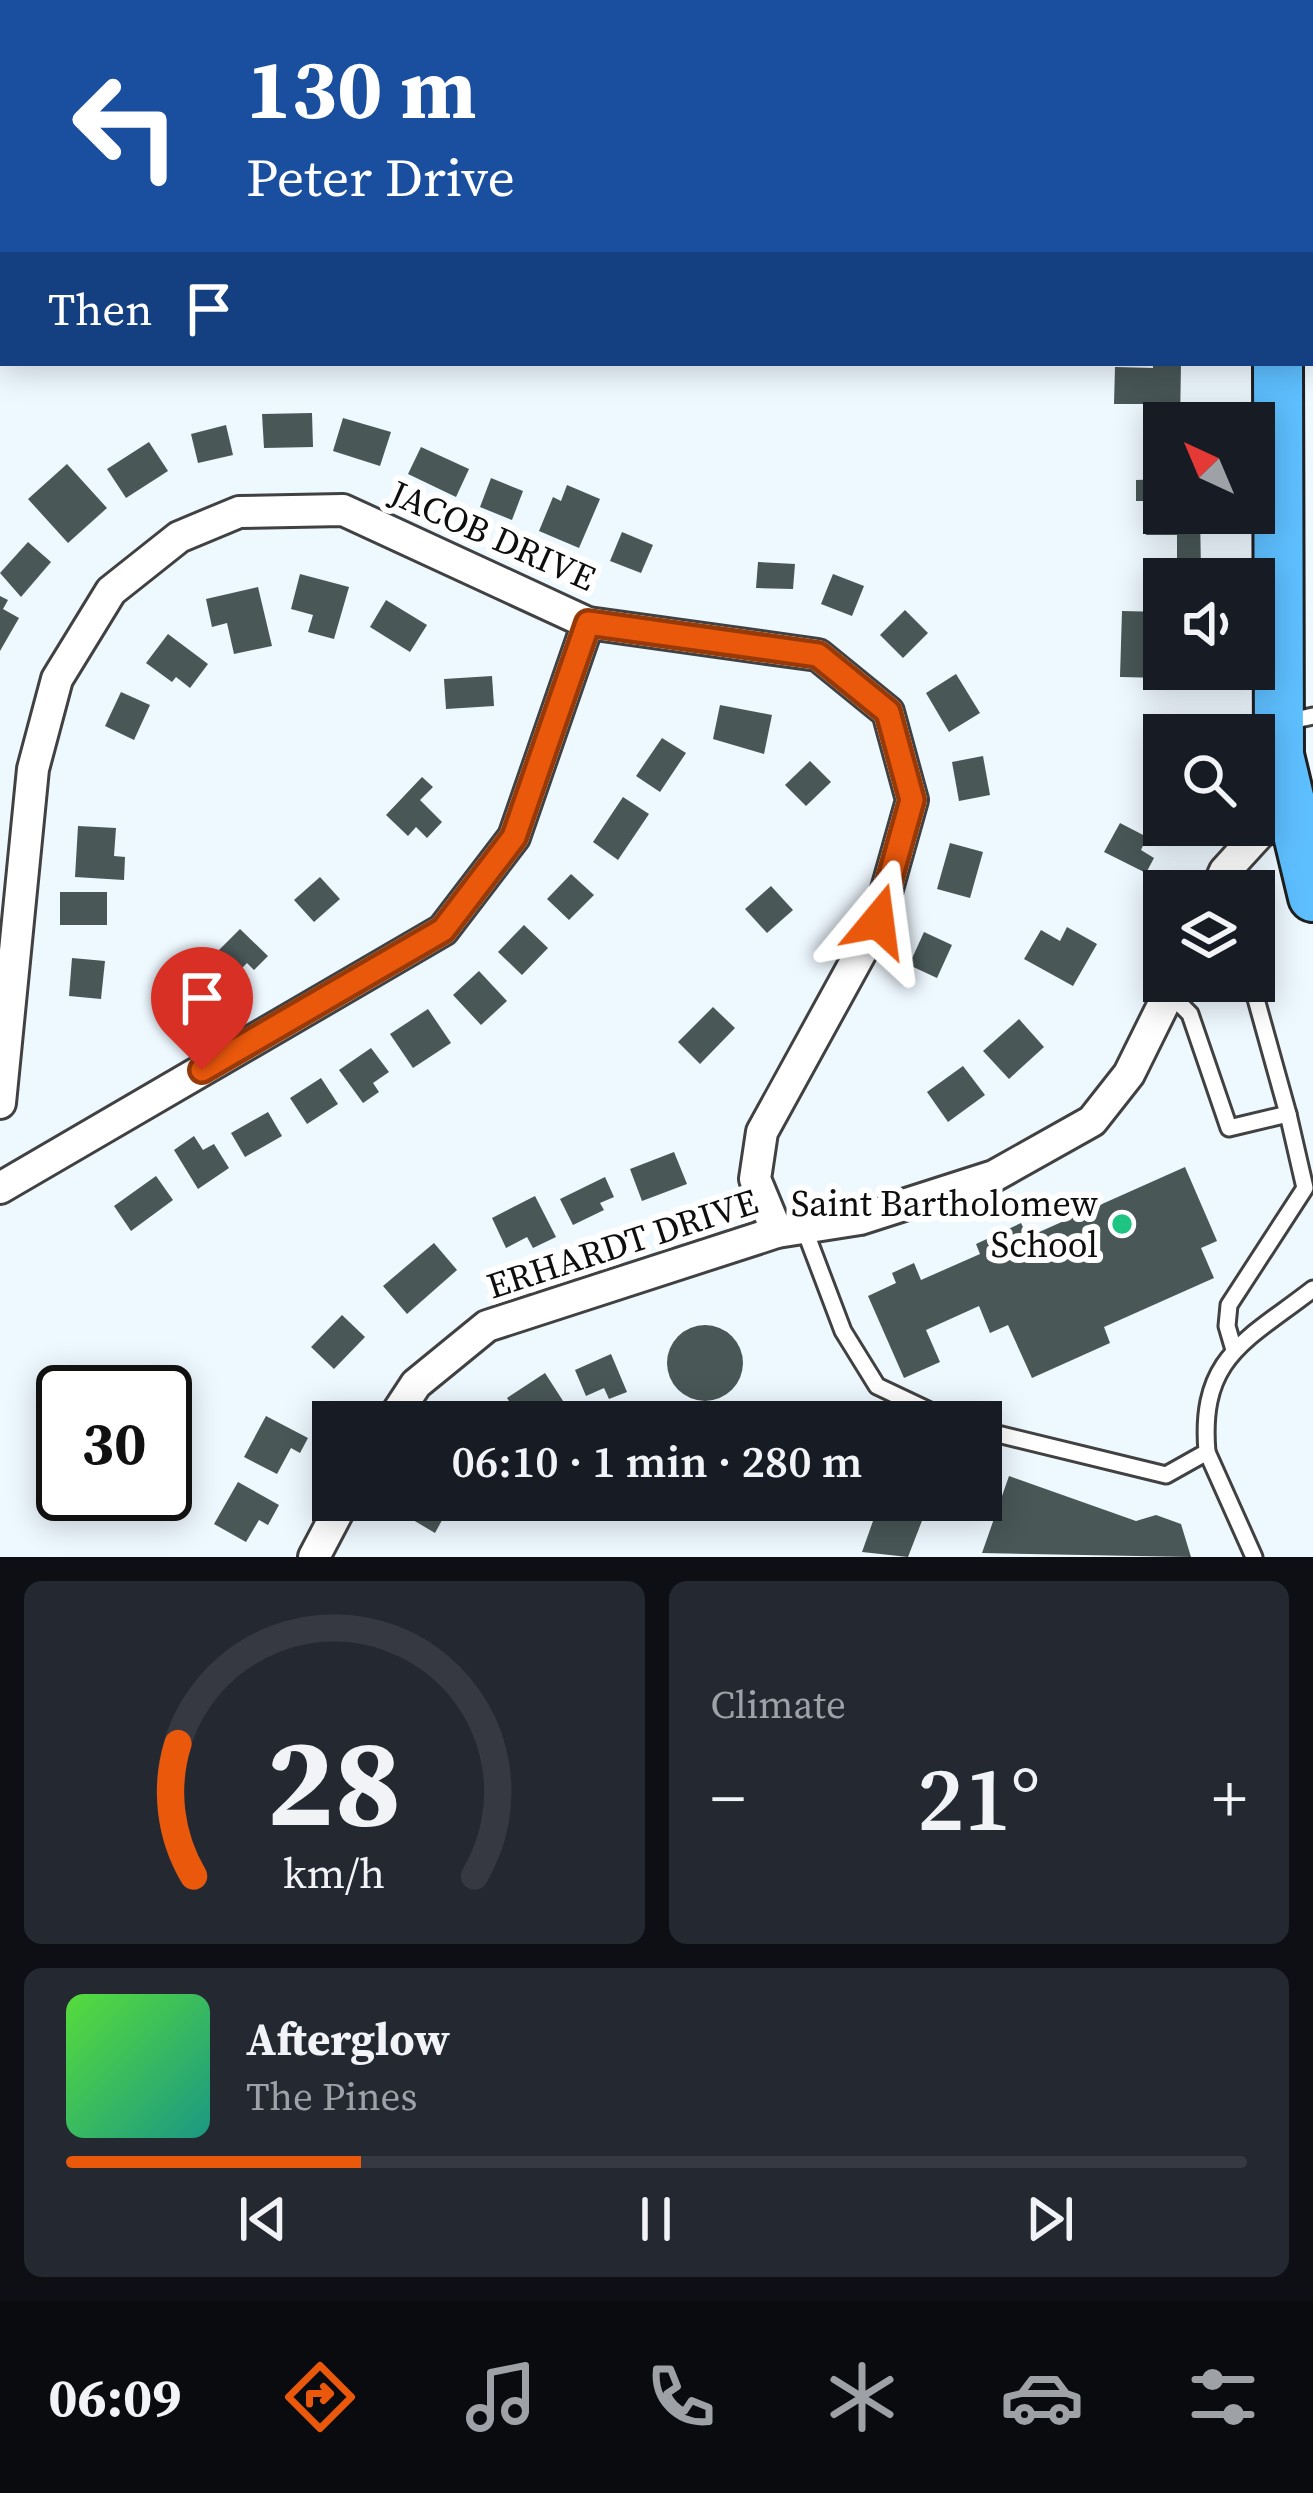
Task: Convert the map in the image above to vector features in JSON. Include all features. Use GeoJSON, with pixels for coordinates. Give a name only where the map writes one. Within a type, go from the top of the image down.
{"type":"FeatureCollection","features":[{"type":"Feature","properties":{"kind":"main road"},"geometry":{"type":"LineString","coordinates":[[1278,366],[1295,720],[1286,804],[1312,888]]}},
{"type":"Feature","properties":{"kind":"street","name":"JACOB DRIVE"},"geometry":{"type":"LineString","coordinates":[[0,1103],[33,769],[57,680],[111,591],[179,537],[239,512],[343,510],[588,623],[818,655],[888,712],[912,800],[878,921],[762,1132],[755,1179],[790,1230]]}},
{"type":"Feature","properties":{"kind":"street"},"geometry":{"type":"LineString","coordinates":[[0,1188],[443,930],[514,837],[588,623]]}},
{"type":"Feature","properties":{"kind":"street"},"geometry":{"type":"LineString","coordinates":[[1227,870],[1286,804]]}},
{"type":"Feature","properties":{"kind":"street","name":"ERHARDT DRIVE"},"geometry":{"type":"LineString","coordinates":[[405,1401],[416,1384],[487,1326],[790,1230],[860,1219],[994,1176],[1092,1121],[1129,1074],[1165,1002]]}},
{"type":"Feature","properties":{"kind":"street"},"geometry":{"type":"LineString","coordinates":[[314,1557],[333,1521]]}},
{"type":"Feature","properties":{"kind":"lane"},"geometry":{"type":"LineString","coordinates":[[1182,1002],[1229,1128],[1288,1114]]}},
{"type":"Feature","properties":{"kind":"lane"},"geometry":{"type":"LineString","coordinates":[[1234,1350],[1227,1326],[1229,1304],[1305,1188],[1257,1002]]}},
{"type":"Feature","properties":{"kind":"lane"},"geometry":{"type":"LineString","coordinates":[[790,1230],[877,1386],[909,1401]]}},
{"type":"Feature","properties":{"kind":"lane"},"geometry":{"type":"LineString","coordinates":[[1254,1557],[1207,1452],[1209,1385],[1234,1350],[1313,1289]]}},
{"type":"Feature","properties":{"kind":"lane"},"geometry":{"type":"LineString","coordinates":[[1002,1435],[1166,1475],[1207,1452]]}},
{"type":"Feature","properties":{"kind":"building"},"geometry":{"type":"Polygon","coordinates":[[[1181,366],[1180,402],[1114,404],[1115,367],[1181,366]]]}},
{"type":"Feature","properties":{"kind":"building"},"geometry":{"type":"Polygon","coordinates":[[[312,413],[313,447],[264,448],[262,414],[312,413]]]}},
{"type":"Feature","properties":{"kind":"building"},"geometry":{"type":"Polygon","coordinates":[[[343,418],[391,432],[380,466],[333,451],[343,418]]]}},
{"type":"Feature","properties":{"kind":"building"},"geometry":{"type":"Polygon","coordinates":[[[226,425],[233,455],[198,463],[191,434],[226,425]]]}},
{"type":"Feature","properties":{"kind":"building"},"geometry":{"type":"Polygon","coordinates":[[[149,442],[168,471],[126,498],[107,469],[149,442]]]}},
{"type":"Feature","properties":{"kind":"building"},"geometry":{"type":"Polygon","coordinates":[[[421,447],[469,469],[456,497],[408,474],[421,447]]]}},
{"type":"Feature","properties":{"kind":"building"},"geometry":{"type":"Polygon","coordinates":[[[67,464],[107,508],[68,543],[28,499],[67,464]]]}},
{"type":"Feature","properties":{"kind":"building"},"geometry":{"type":"Polygon","coordinates":[[[491,478],[523,491],[512,520],[480,507],[491,478]]]}},
{"type":"Feature","properties":{"kind":"building"},"geometry":{"type":"Polygon","coordinates":[[[1136,480],[1143,480],[1143,501],[1136,501],[1136,480]]]}},
{"type":"Feature","properties":{"kind":"building"},"geometry":{"type":"Polygon","coordinates":[[[567,485],[600,499],[579,548],[539,531],[553,497],[561,501],[567,485]]]}},
{"type":"Feature","properties":{"kind":"building"},"geometry":{"type":"Polygon","coordinates":[[[622,532],[653,545],[641,573],[610,561],[622,532]]]}},
{"type":"Feature","properties":{"kind":"building"},"geometry":{"type":"Polygon","coordinates":[[[1200,534],[1201,558],[1177,558],[1177,535],[1146,535],[1200,534]]]}},
{"type":"Feature","properties":{"kind":"building"},"geometry":{"type":"Polygon","coordinates":[[[28,542],[51,562],[21,597],[0,573],[28,542]]]}},
{"type":"Feature","properties":{"kind":"building"},"geometry":{"type":"Polygon","coordinates":[[[758,562],[795,564],[793,589],[756,588],[758,562]]]}},
{"type":"Feature","properties":{"kind":"building"},"geometry":{"type":"Polygon","coordinates":[[[300,574],[349,587],[334,639],[308,632],[313,615],[291,609],[300,574]]]}},
{"type":"Feature","properties":{"kind":"building"},"geometry":{"type":"Polygon","coordinates":[[[833,574],[864,586],[852,616],[821,604],[833,574]]]}},
{"type":"Feature","properties":{"kind":"building"},"geometry":{"type":"Polygon","coordinates":[[[258,587],[272,646],[234,654],[227,623],[212,627],[206,599],[258,587]]]}},
{"type":"Feature","properties":{"kind":"building"},"geometry":{"type":"Polygon","coordinates":[[[0,596],[8,600],[3,609],[19,618],[0,651],[0,596]]]}},
{"type":"Feature","properties":{"kind":"building"},"geometry":{"type":"Polygon","coordinates":[[[386,600],[427,625],[410,652],[370,627],[386,600]]]}},
{"type":"Feature","properties":{"kind":"building"},"geometry":{"type":"Polygon","coordinates":[[[905,610],[928,633],[903,658],[880,635],[905,610]]]}},
{"type":"Feature","properties":{"kind":"building"},"geometry":{"type":"Polygon","coordinates":[[[1122,611],[1143,612],[1143,678],[1120,677],[1122,611]]]}},
{"type":"Feature","properties":{"kind":"building"},"geometry":{"type":"Polygon","coordinates":[[[168,634],[208,664],[190,688],[176,677],[172,682],[146,663],[168,634]]]}},
{"type":"Feature","properties":{"kind":"building"},"geometry":{"type":"Polygon","coordinates":[[[956,674],[980,713],[949,732],[926,693],[956,674]]]}},
{"type":"Feature","properties":{"kind":"building"},"geometry":{"type":"Polygon","coordinates":[[[492,676],[494,706],[446,709],[444,679],[492,676]]]}},
{"type":"Feature","properties":{"kind":"building"},"geometry":{"type":"Polygon","coordinates":[[[121,692],[150,705],[134,740],[105,726],[121,692]]]}},
{"type":"Feature","properties":{"kind":"building"},"geometry":{"type":"Polygon","coordinates":[[[720,705],[772,715],[764,754],[713,739],[720,705]]]}},
{"type":"Feature","properties":{"kind":"building"},"geometry":{"type":"Polygon","coordinates":[[[662,738],[686,753],[660,792],[636,776],[662,738]]]}},
{"type":"Feature","properties":{"kind":"building"},"geometry":{"type":"Polygon","coordinates":[[[983,756],[990,795],[959,801],[952,762],[983,756]]]}},
{"type":"Feature","properties":{"kind":"building"},"geometry":{"type":"Polygon","coordinates":[[[810,761],[831,782],[806,806],[785,785],[810,761]]]}},
{"type":"Feature","properties":{"kind":"building"},"geometry":{"type":"Polygon","coordinates":[[[422,777],[433,787],[420,800],[442,822],[427,838],[416,827],[408,836],[386,815],[422,777]]]}},
{"type":"Feature","properties":{"kind":"building"},"geometry":{"type":"Polygon","coordinates":[[[623,797],[649,814],[618,860],[593,842],[623,797]]]}},
{"type":"Feature","properties":{"kind":"building"},"geometry":{"type":"Polygon","coordinates":[[[1120,823],[1143,835],[1141,850],[1154,858],[1143,872],[1104,852],[1120,823]]]}},
{"type":"Feature","properties":{"kind":"building"},"geometry":{"type":"Polygon","coordinates":[[[78,826],[116,828],[114,856],[125,857],[124,880],[75,877],[78,826]]]}},
{"type":"Feature","properties":{"kind":"building"},"geometry":{"type":"Polygon","coordinates":[[[950,843],[983,852],[970,898],[937,889],[950,843]]]}},
{"type":"Feature","properties":{"kind":"building"},"geometry":{"type":"Polygon","coordinates":[[[571,874],[594,895],[569,920],[547,899],[571,874]]]}},
{"type":"Feature","properties":{"kind":"building"},"geometry":{"type":"Polygon","coordinates":[[[320,877],[340,899],[314,922],[294,900],[320,877]]]}},
{"type":"Feature","properties":{"kind":"building"},"geometry":{"type":"Polygon","coordinates":[[[771,886],[793,910],[767,933],[745,909],[771,886]]]}},
{"type":"Feature","properties":{"kind":"building"},"geometry":{"type":"Polygon","coordinates":[[[60,892],[107,892],[107,925],[60,925],[60,892]]]}},
{"type":"Feature","properties":{"kind":"building"},"geometry":{"type":"Polygon","coordinates":[[[524,925],[548,948],[522,975],[498,952],[524,925]]]}},
{"type":"Feature","properties":{"kind":"building"},"geometry":{"type":"Polygon","coordinates":[[[1067,927],[1097,944],[1073,986],[1024,959],[1041,930],[1060,941],[1067,927]]]}},
{"type":"Feature","properties":{"kind":"building"},"geometry":{"type":"Polygon","coordinates":[[[240,929],[268,956],[254,970],[247,963],[235,975],[214,955],[240,929]]]}},
{"type":"Feature","properties":{"kind":"building"},"geometry":{"type":"Polygon","coordinates":[[[924,932],[952,945],[937,978],[909,965],[924,932]]]}},
{"type":"Feature","properties":{"kind":"building"},"geometry":{"type":"Polygon","coordinates":[[[72,958],[105,961],[101,999],[69,996],[72,958]]]}},
{"type":"Feature","properties":{"kind":"building"},"geometry":{"type":"Polygon","coordinates":[[[479,971],[507,1001],[481,1025],[453,995],[479,971]]]}},
{"type":"Feature","properties":{"kind":"building"},"geometry":{"type":"Polygon","coordinates":[[[713,1007],[735,1028],[700,1064],[678,1042],[713,1007]]]}},
{"type":"Feature","properties":{"kind":"building"},"geometry":{"type":"Polygon","coordinates":[[[428,1009],[451,1043],[413,1068],[390,1034],[428,1009]]]}},
{"type":"Feature","properties":{"kind":"building"},"geometry":{"type":"Polygon","coordinates":[[[1019,1019],[1044,1047],[1009,1079],[983,1051],[1019,1019]]]}},
{"type":"Feature","properties":{"kind":"building"},"geometry":{"type":"Polygon","coordinates":[[[371,1048],[389,1072],[373,1083],[379,1092],[363,1103],[339,1070],[371,1048]]]}},
{"type":"Feature","properties":{"kind":"building"},"geometry":{"type":"Polygon","coordinates":[[[963,1066],[985,1095],[948,1122],[927,1092],[963,1066]]]}},
{"type":"Feature","properties":{"kind":"building"},"geometry":{"type":"Polygon","coordinates":[[[321,1078],[338,1104],[307,1124],[290,1098],[321,1078]]]}},
{"type":"Feature","properties":{"kind":"building"},"geometry":{"type":"Polygon","coordinates":[[[268,1112],[282,1136],[245,1157],[231,1133],[268,1112]]]}},
{"type":"Feature","properties":{"kind":"building"},"geometry":{"type":"Polygon","coordinates":[[[194,1136],[203,1150],[214,1144],[229,1168],[198,1189],[174,1150],[194,1136]]]}},
{"type":"Feature","properties":{"kind":"building"},"geometry":{"type":"Polygon","coordinates":[[[674,1152],[687,1184],[642,1201],[630,1169],[674,1152]]]}},
{"type":"Feature","properties":{"kind":"building"},"geometry":{"type":"Polygon","coordinates":[[[1185,1167],[1217,1241],[1201,1248],[1214,1278],[1104,1327],[1110,1343],[1032,1378],[1008,1325],[990,1333],[979,1306],[926,1330],[940,1362],[904,1378],[868,1296],[896,1283],[892,1273],[914,1263],[921,1280],[980,1254],[976,1244],[1021,1223],[1028,1237],[1185,1167]]]}},
{"type":"Feature","properties":{"kind":"building"},"geometry":{"type":"Polygon","coordinates":[[[156,1176],[173,1200],[131,1231],[114,1206],[156,1176]]]}},
{"type":"Feature","properties":{"kind":"building"},"geometry":{"type":"Polygon","coordinates":[[[605,1177],[614,1197],[600,1203],[604,1210],[573,1225],[560,1199],[605,1177]]]}},
{"type":"Feature","properties":{"kind":"building"},"geometry":{"type":"Polygon","coordinates":[[[535,1196],[556,1237],[533,1248],[527,1237],[506,1248],[492,1218],[535,1196]]]}},
{"type":"Feature","properties":{"kind":"building"},"geometry":{"type":"Polygon","coordinates":[[[434,1243],[457,1270],[407,1314],[383,1286],[434,1243]]]}},
{"type":"Feature","properties":{"kind":"building"},"geometry":{"type":"Polygon","coordinates":[[[342,1315],[365,1337],[334,1369],[311,1347],[342,1315]]]}},
{"type":"Feature","properties":{"kind":"building"},"geometry":{"type":"Polygon","coordinates":[[[690,1328],[720,1328],[740,1348],[740,1378],[720,1398],[690,1398],[670,1378],[670,1348],[690,1328]]]}},
{"type":"Feature","properties":{"kind":"building"},"geometry":{"type":"Polygon","coordinates":[[[611,1354],[627,1392],[609,1399],[604,1388],[586,1396],[575,1370],[611,1354]]]}},
{"type":"Feature","properties":{"kind":"building"},"geometry":{"type":"Polygon","coordinates":[[[545,1373],[563,1401],[509,1401],[545,1373]]]}},
{"type":"Feature","properties":{"kind":"building"},"geometry":{"type":"Polygon","coordinates":[[[266,1416],[308,1438],[300,1453],[291,1448],[277,1474],[244,1457],[266,1416]]]}},
{"type":"Feature","properties":{"kind":"building"},"geometry":{"type":"Polygon","coordinates":[[[1009,1476],[1136,1521],[1156,1515],[1181,1524],[1191,1557],[982,1553],[993,1521],[1002,1521],[1002,1496],[1009,1476]]]}},
{"type":"Feature","properties":{"kind":"building"},"geometry":{"type":"Polygon","coordinates":[[[238,1482],[279,1505],[268,1525],[259,1520],[246,1542],[214,1524],[238,1482]]]}},
{"type":"Feature","properties":{"kind":"building"},"geometry":{"type":"Polygon","coordinates":[[[415,1521],[442,1521],[435,1533],[415,1521]]]}},
{"type":"Feature","properties":{"kind":"building"},"geometry":{"type":"Polygon","coordinates":[[[873,1521],[922,1521],[908,1557],[862,1552],[873,1521]]]}},
{"type":"Feature","properties":{"kind":"place","name":"Saint Bartholomew School"},"geometry":{"type":"Point","coordinates":[1122,1224]}},
{"type":"Feature","properties":{"kind":"route"},"geometry":{"type":"LineString","coordinates":[[202,1070],[443,930],[514,837],[588,623],[818,655],[888,712],[912,800],[878,921]]}}]}
